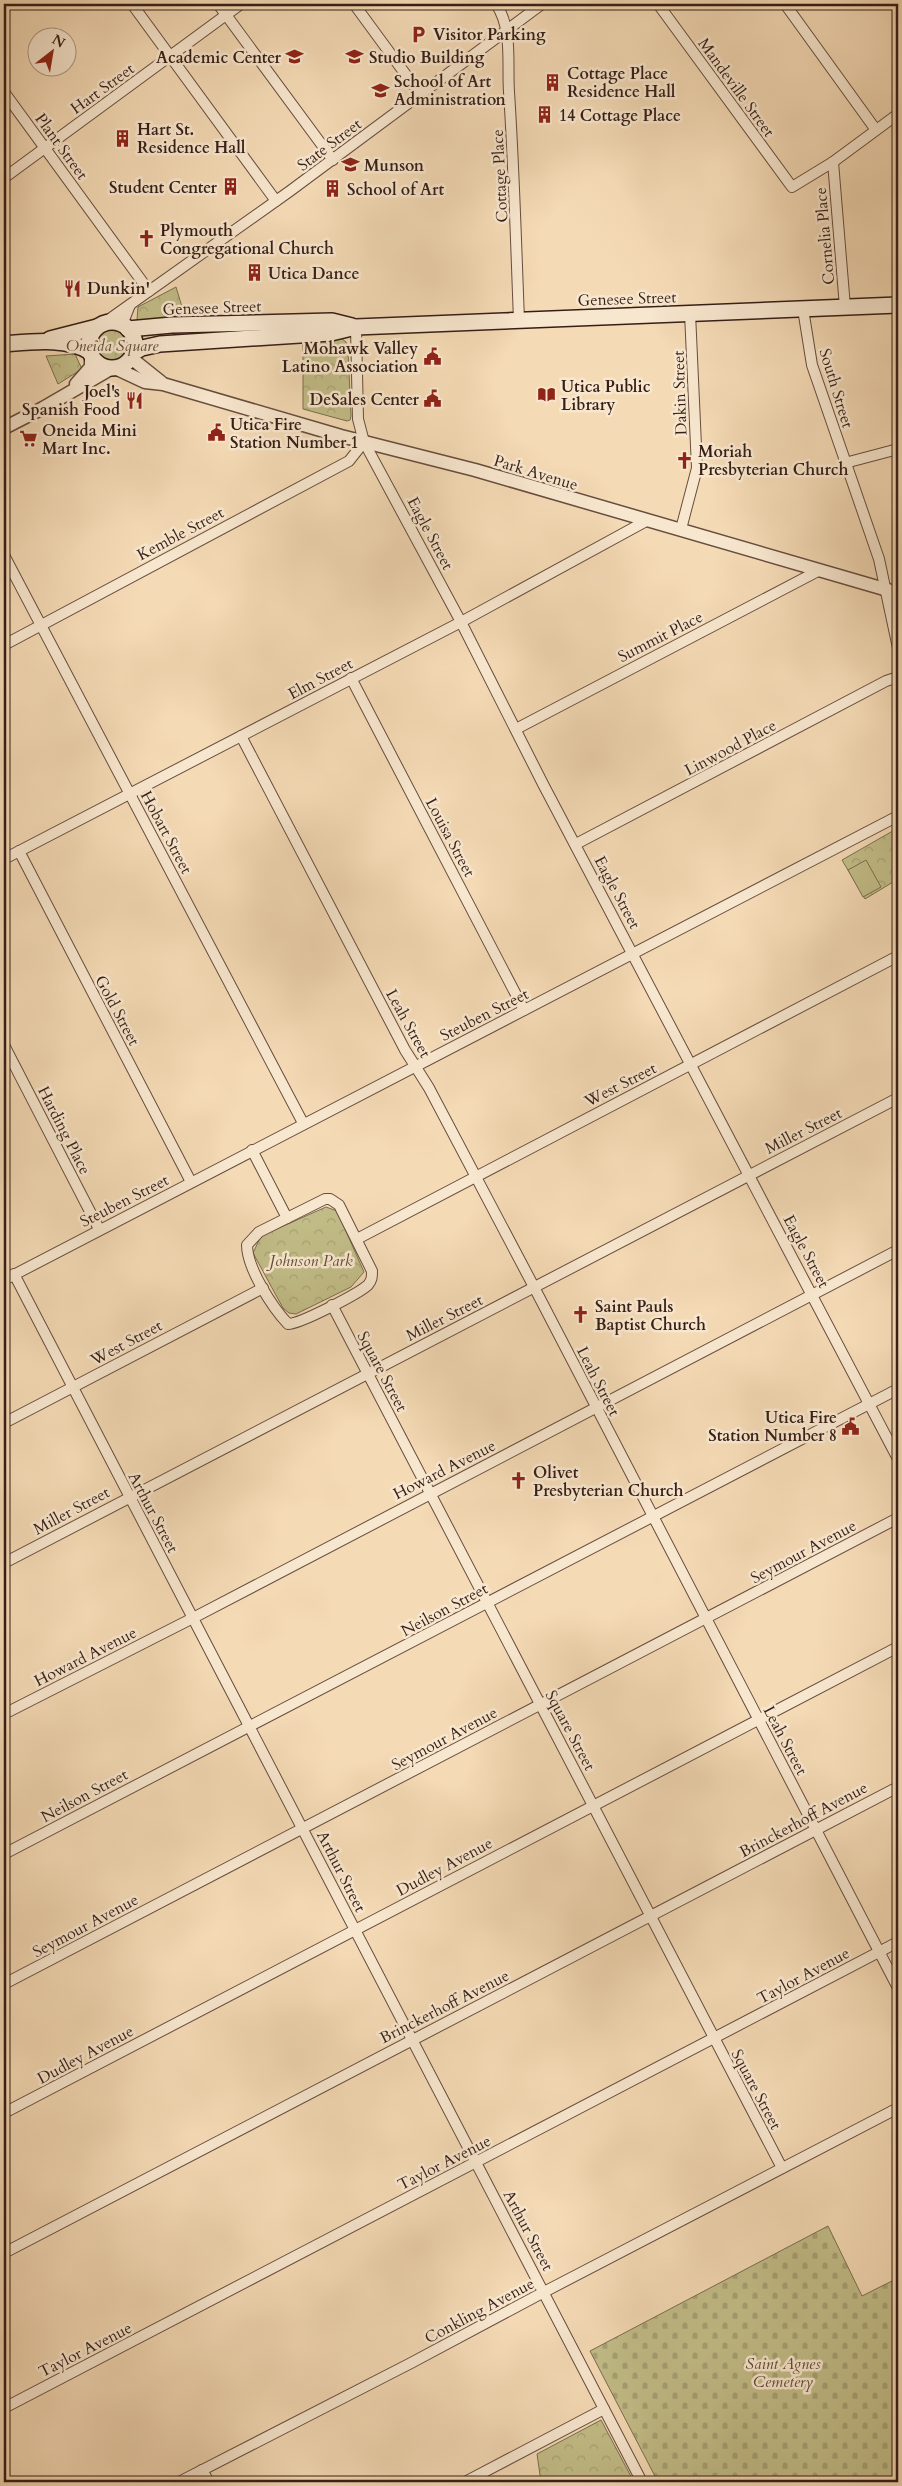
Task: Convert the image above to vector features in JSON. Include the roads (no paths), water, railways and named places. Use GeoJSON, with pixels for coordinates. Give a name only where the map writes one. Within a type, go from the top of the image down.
{"type":"FeatureCollection","features":[{"type":"Feature","properties":{"kind":"main road","name":"Genesee Street"},"geometry":{"type":"LineString","coordinates":[[132,356],[142,348],[160,344],[331,333],[356,328],[898,305]]}},
{"type":"Feature","properties":{"kind":"main road","name":"Genesee Street"},"geometry":{"type":"LineString","coordinates":[[127,328],[332,321],[356,328]]}},
{"type":"Feature","properties":{"kind":"main road"},"geometry":{"type":"LineString","coordinates":[[4,344],[38,342],[82,347],[100,364],[114,368],[132,356],[134,340],[127,328],[111,322],[38,342]]}},
{"type":"Feature","properties":{"kind":"main road"},"geometry":{"type":"LineString","coordinates":[[91,354],[90,339],[100,326]]}},
{"type":"Feature","properties":{"kind":"street"},"geometry":{"type":"LineString","coordinates":[[132,4],[276,201]]}},
{"type":"Feature","properties":{"kind":"street"},"geometry":{"type":"LineString","coordinates":[[218,4],[333,160]]}},
{"type":"Feature","properties":{"kind":"street","name":"Hart Street"},"geometry":{"type":"LineString","coordinates":[[4,178],[241,4]]}},
{"type":"Feature","properties":{"kind":"street"},"geometry":{"type":"LineString","coordinates":[[354,4],[420,94]]}},
{"type":"Feature","properties":{"kind":"street","name":"Cottage Place"},"geometry":{"type":"LineString","coordinates":[[496,4],[506,20],[508,30],[507,56],[516,210],[519,320]]}},
{"type":"Feature","properties":{"kind":"street","name":"State Street"},"geometry":{"type":"LineString","coordinates":[[100,326],[333,160],[542,4]]}},
{"type":"Feature","properties":{"kind":"street","name":"Mandeville Street"},"geometry":{"type":"LineString","coordinates":[[658,4],[792,187],[833,162]]}},
{"type":"Feature","properties":{"kind":"street"},"geometry":{"type":"LineString","coordinates":[[786,4],[876,130]]}},
{"type":"Feature","properties":{"kind":"street","name":"Plant Street"},"geometry":{"type":"LineString","coordinates":[[4,92],[149,291]]}},
{"type":"Feature","properties":{"kind":"street"},"geometry":{"type":"LineString","coordinates":[[833,162],[898,114]]}},
{"type":"Feature","properties":{"kind":"street","name":"Cornelia Place"},"geometry":{"type":"LineString","coordinates":[[833,162],[846,307]]}},
{"type":"Feature","properties":{"kind":"street"},"geometry":{"type":"LineString","coordinates":[[127,328],[124,320],[130,304]]}},
{"type":"Feature","properties":{"kind":"street","name":"South Street"},"geometry":{"type":"LineString","coordinates":[[803,309],[812,365],[879,559],[898,648]]}},
{"type":"Feature","properties":{"kind":"street","name":"Dakin Street"},"geometry":{"type":"LineString","coordinates":[[681,529],[697,468],[690,313]]}},
{"type":"Feature","properties":{"kind":"street","name":"Eagle Street"},"geometry":{"type":"LineString","coordinates":[[356,328],[358,419],[364,442],[461,622],[898,1459]]}},
{"type":"Feature","properties":{"kind":"street"},"geometry":{"type":"LineString","coordinates":[[63,397],[91,367],[91,354]]}},
{"type":"Feature","properties":{"kind":"street","name":"Park Avenue"},"geometry":{"type":"LineString","coordinates":[[132,356],[163,384]]}},
{"type":"Feature","properties":{"kind":"street"},"geometry":{"type":"LineString","coordinates":[[4,428],[114,368]]}},
{"type":"Feature","properties":{"kind":"street","name":"Park Avenue"},"geometry":{"type":"LineString","coordinates":[[114,368],[145,382],[163,384],[364,442],[474,470],[898,593]]}},
{"type":"Feature","properties":{"kind":"street","name":"Kemble Street"},"geometry":{"type":"LineString","coordinates":[[4,645],[40,624],[349,461],[364,442]]}},
{"type":"Feature","properties":{"kind":"street"},"geometry":{"type":"LineString","coordinates":[[845,463],[898,449]]}},
{"type":"Feature","properties":{"kind":"street","name":"Elm Street"},"geometry":{"type":"LineString","coordinates":[[4,859],[461,622],[648,520]]}},
{"type":"Feature","properties":{"kind":"street","name":"Hobart Street"},"geometry":{"type":"LineString","coordinates":[[4,554],[303,1123]]}},
{"type":"Feature","properties":{"kind":"street","name":"Summit Place"},"geometry":{"type":"LineString","coordinates":[[516,729],[818,571]]}},
{"type":"Feature","properties":{"kind":"street","name":"Louisa Street"},"geometry":{"type":"LineString","coordinates":[[351,678],[524,1010]]}},
{"type":"Feature","properties":{"kind":"street","name":"Linwood Place"},"geometry":{"type":"LineString","coordinates":[[576,844],[886,681],[898,678]]}},
{"type":"Feature","properties":{"kind":"street","name":"Leah Street"},"geometry":{"type":"LineString","coordinates":[[241,736],[534,1287],[898,1988]]}},
{"type":"Feature","properties":{"kind":"street","name":"Steuben Street"},"geometry":{"type":"LineString","coordinates":[[4,1280],[303,1123],[898,816]]}},
{"type":"Feature","properties":{"kind":"street","name":"Gold Street"},"geometry":{"type":"LineString","coordinates":[[19,851],[191,1182]]}},
{"type":"Feature","properties":{"kind":"street","name":"West Street"},"geometry":{"type":"LineString","coordinates":[[356,1239],[898,956]]}},
{"type":"Feature","properties":{"kind":"street","name":"Harding Place"},"geometry":{"type":"LineString","coordinates":[[4,1045],[99,1229]]}},
{"type":"Feature","properties":{"kind":"street","name":"Miller Street"},"geometry":{"type":"LineString","coordinates":[[4,1563],[129,1496],[898,1098]]}},
{"type":"Feature","properties":{"kind":"street"},"geometry":{"type":"LineString","coordinates":[[252,1150],[287,1218]]}},
{"type":"Feature","properties":{"kind":"street"},"geometry":{"type":"LineString","coordinates":[[330,1199],[339,1205],[356,1239],[372,1271],[372,1279],[367,1286],[296,1324],[288,1324],[263,1288],[247,1255],[247,1244],[259,1232],[330,1199]]}},
{"type":"Feature","properties":{"kind":"street","name":"Howard Avenue"},"geometry":{"type":"LineString","coordinates":[[4,1714],[193,1618],[595,1406],[898,1250]]}},
{"type":"Feature","properties":{"kind":"street","name":"Arthur Street"},"geometry":{"type":"LineString","coordinates":[[14,1274],[642,2482]]}},
{"type":"Feature","properties":{"kind":"street","name":"West Street"},"geometry":{"type":"LineString","coordinates":[[4,1423],[263,1288]]}},
{"type":"Feature","properties":{"kind":"street","name":"Square Street"},"geometry":{"type":"LineString","coordinates":[[332,1305],[782,2168]]}},
{"type":"Feature","properties":{"kind":"street","name":"Neilson Street"},"geometry":{"type":"LineString","coordinates":[[4,1854],[898,1389]]}},
{"type":"Feature","properties":{"kind":"street","name":"Seymour Avenue"},"geometry":{"type":"LineString","coordinates":[[4,1984],[898,1518]]}},
{"type":"Feature","properties":{"kind":"street","name":"Dudley Avenue"},"geometry":{"type":"LineString","coordinates":[[4,2113],[898,1647]]}},
{"type":"Feature","properties":{"kind":"street","name":"Brinckerhoff Avenue"},"geometry":{"type":"LineString","coordinates":[[4,2253],[898,1787]]}},
{"type":"Feature","properties":{"kind":"street","name":"Taylor Avenue"},"geometry":{"type":"LineString","coordinates":[[4,2408],[898,1942]]}},
{"type":"Feature","properties":{"kind":"street","name":"Conkling Avenue"},"geometry":{"type":"LineString","coordinates":[[179,2482],[412,2363],[544,2292],[898,2108]]}},
{"type":"Feature","properties":{"kind":"street"},"geometry":{"type":"LineString","coordinates":[[465,2482],[604,2408]]}},
{"type":"Feature","properties":{"kind":"street"},"geometry":{"type":"LineString","coordinates":[[202,2470],[209,2482]]}},
{"type":"Feature","properties":{"kind":"place","name":"Visitor Parking"},"geometry":{"type":"Point","coordinates":[419,34]}},
{"type":"Feature","properties":{"kind":"place","name":"Academic Center"},"geometry":{"type":"Point","coordinates":[295,57]}},
{"type":"Feature","properties":{"kind":"place","name":"Studio Building"},"geometry":{"type":"Point","coordinates":[355,57]}},
{"type":"Feature","properties":{"kind":"place","name":"Cottage Place Residence Hall"},"geometry":{"type":"Point","coordinates":[553,82]}},
{"type":"Feature","properties":{"kind":"place","name":"School of Art Administration"},"geometry":{"type":"Point","coordinates":[380,90]}},
{"type":"Feature","properties":{"kind":"place","name":"14 Cottage Place"},"geometry":{"type":"Point","coordinates":[545,115]}},
{"type":"Feature","properties":{"kind":"place","name":"Hart St. Residence Hall"},"geometry":{"type":"Point","coordinates":[123,138]}},
{"type":"Feature","properties":{"kind":"place","name":"Munson"},"geometry":{"type":"Point","coordinates":[350,165]}},
{"type":"Feature","properties":{"kind":"place","name":"Student Center"},"geometry":{"type":"Point","coordinates":[231,187]}},
{"type":"Feature","properties":{"kind":"place","name":"School of Art"},"geometry":{"type":"Point","coordinates":[333,189]}},
{"type":"Feature","properties":{"kind":"place","name":"Plymouth Congregational Church"},"geometry":{"type":"Point","coordinates":[146,239]}},
{"type":"Feature","properties":{"kind":"place","name":"Utica Dance"},"geometry":{"type":"Point","coordinates":[254,273]}},
{"type":"Feature","properties":{"kind":"place","name":"Dunkin'"},"geometry":{"type":"Point","coordinates":[73,288]}},
{"type":"Feature","properties":{"kind":"place","name":"Mohawk Valley Latino Association"},"geometry":{"type":"Point","coordinates":[432,357]}},
{"type":"Feature","properties":{"kind":"place","name":"Utica Public Library"},"geometry":{"type":"Point","coordinates":[547,395]}},
{"type":"Feature","properties":{"kind":"place","name":"DeSales Center"},"geometry":{"type":"Point","coordinates":[433,399]}},
{"type":"Feature","properties":{"kind":"place","name":"Joel's Spanish Food"},"geometry":{"type":"Point","coordinates":[134,400]}},
{"type":"Feature","properties":{"kind":"place","name":"Utica Fire Station Number 1"},"geometry":{"type":"Point","coordinates":[216,433]}},
{"type":"Feature","properties":{"kind":"place","name":"Oneida Mini Mart Inc."},"geometry":{"type":"Point","coordinates":[28,439]}},
{"type":"Feature","properties":{"kind":"place","name":"Moriah Presbyterian Church"},"geometry":{"type":"Point","coordinates":[684,460]}},
{"type":"Feature","properties":{"kind":"place","name":"Saint Pauls Baptist Church"},"geometry":{"type":"Point","coordinates":[581,1315]}},
{"type":"Feature","properties":{"kind":"place","name":"Utica Fire Station Number 8"},"geometry":{"type":"Point","coordinates":[851,1426]}},
{"type":"Feature","properties":{"kind":"place","name":"Olivet Presbyterian Church"},"geometry":{"type":"Point","coordinates":[519,1481]}},
{"type":"Feature","properties":{"kind":"park label","name":"Oneida Square"},"geometry":{"type":"Point","coordinates":[112,345]}},
{"type":"Feature","properties":{"kind":"park label","name":"Johnson Park"},"geometry":{"type":"Point","coordinates":[311,1260]}},
{"type":"Feature","properties":{"kind":"park label","name":"Saint Agnes Cemetery"},"geometry":{"type":"Point","coordinates":[783,2372]}}]}
